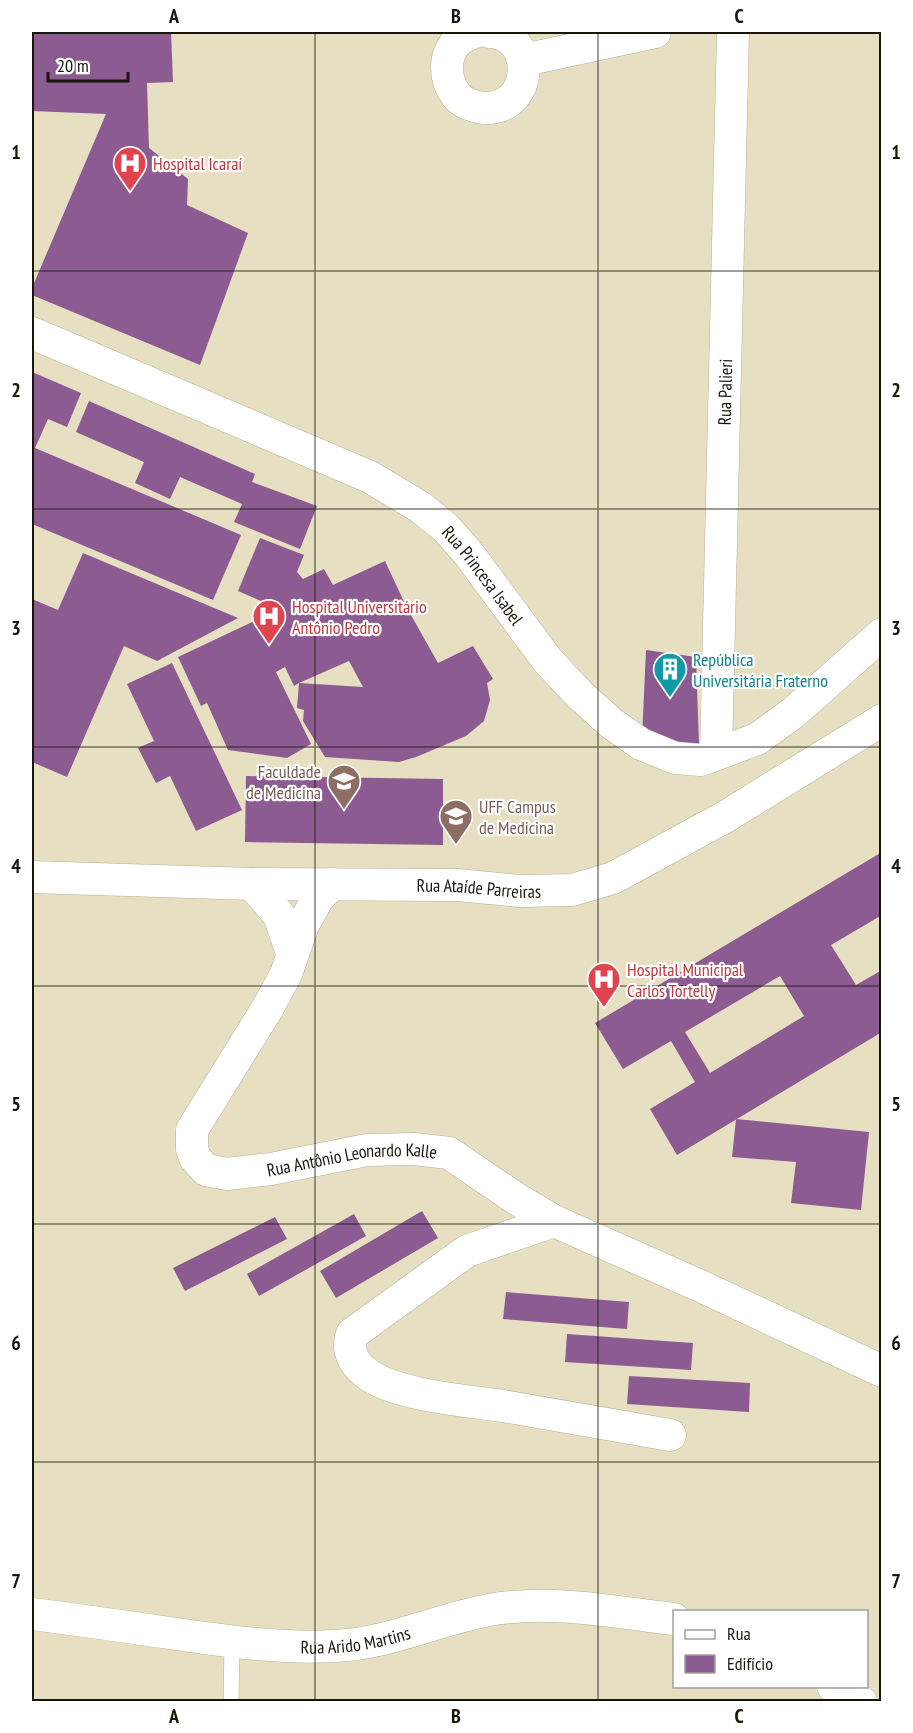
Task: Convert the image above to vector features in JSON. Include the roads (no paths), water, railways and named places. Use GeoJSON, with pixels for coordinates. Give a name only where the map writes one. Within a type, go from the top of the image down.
{"type":"FeatureCollection","features":[{"type":"Feature","properties":{"kind":"street"},"geometry":{"type":"LineString","coordinates":[[475,32],[458,41],[447,58],[447,79],[457,97],[474,107],[495,108],[513,98],[523,81],[524,60],[514,42],[496,32],[489,32]]}},
{"type":"Feature","properties":{"kind":"street"},"geometry":{"type":"LineString","coordinates":[[524,60],[655,32]]}},
{"type":"Feature","properties":{"kind":"street","name":"Rua Palieri"},"geometry":{"type":"LineString","coordinates":[[716,754],[733,32]]}},
{"type":"Feature","properties":{"kind":"street","name":"Rua Princesa Isabel"},"geometry":{"type":"LineString","coordinates":[[32,333],[370,477],[420,507],[446,528],[468,553],[549,662],[580,695],[611,723],[641,744],[675,759],[701,760],[757,739],[793,713],[882,633]]}},
{"type":"Feature","properties":{"kind":"street","name":"Rua Ataíde Parreiras"},"geometry":{"type":"LineString","coordinates":[[32,877],[252,884],[457,885],[520,891],[573,890],[613,878],[725,818],[881,720]]}},
{"type":"Feature","properties":{"kind":"street"},"geometry":{"type":"LineString","coordinates":[[252,884],[279,915],[292,953]]}},
{"type":"Feature","properties":{"kind":"street","name":"Rua Antônio Leonardo Kalle"},"geometry":{"type":"LineString","coordinates":[[332,885],[318,898],[303,926],[286,974],[267,1009],[192,1130],[192,1149],[195,1158],[206,1170],[227,1174],[270,1169],[367,1150],[414,1149],[449,1153],[515,1198],[554,1221],[882,1371]]}},
{"type":"Feature","properties":{"kind":"street"},"geometry":{"type":"LineString","coordinates":[[554,1221],[467,1251],[352,1334],[348,1347],[353,1358],[367,1374],[393,1386],[670,1435]]}},
{"type":"Feature","properties":{"kind":"street","name":"Rua Arido Martins"},"geometry":{"type":"LineString","coordinates":[[32,1614],[232,1642],[313,1646],[376,1642],[449,1619],[490,1610],[534,1606],[570,1607],[673,1619]]}},
{"type":"Feature","properties":{"kind":"street"},"geometry":{"type":"LineString","coordinates":[[837,1688],[861,1701]]}},
{"type":"Feature","properties":{"kind":"lane"},"geometry":{"type":"LineString","coordinates":[[231,1701],[232,1642]]}},
{"type":"Feature","properties":{"kind":"place","name":"Hospital Icaraí"},"geometry":{"type":"Point","coordinates":[130,192]}},
{"type":"Feature","properties":{"kind":"place","name":"Hospital Universitário Antônio Pedro"},"geometry":{"type":"Point","coordinates":[269,645]}},
{"type":"Feature","properties":{"kind":"place","name":"República Universitária Fraterno"},"geometry":{"type":"Point","coordinates":[670,698]}},
{"type":"Feature","properties":{"kind":"place","name":"Faculdade de Medicina"},"geometry":{"type":"Point","coordinates":[344,810]}},
{"type":"Feature","properties":{"kind":"place","name":"UFF Campus de Medicina"},"geometry":{"type":"Point","coordinates":[456,845]}},
{"type":"Feature","properties":{"kind":"place","name":"Hospital Municipal Carlos Tortelly"},"geometry":{"type":"Point","coordinates":[604,1008]}}]}
